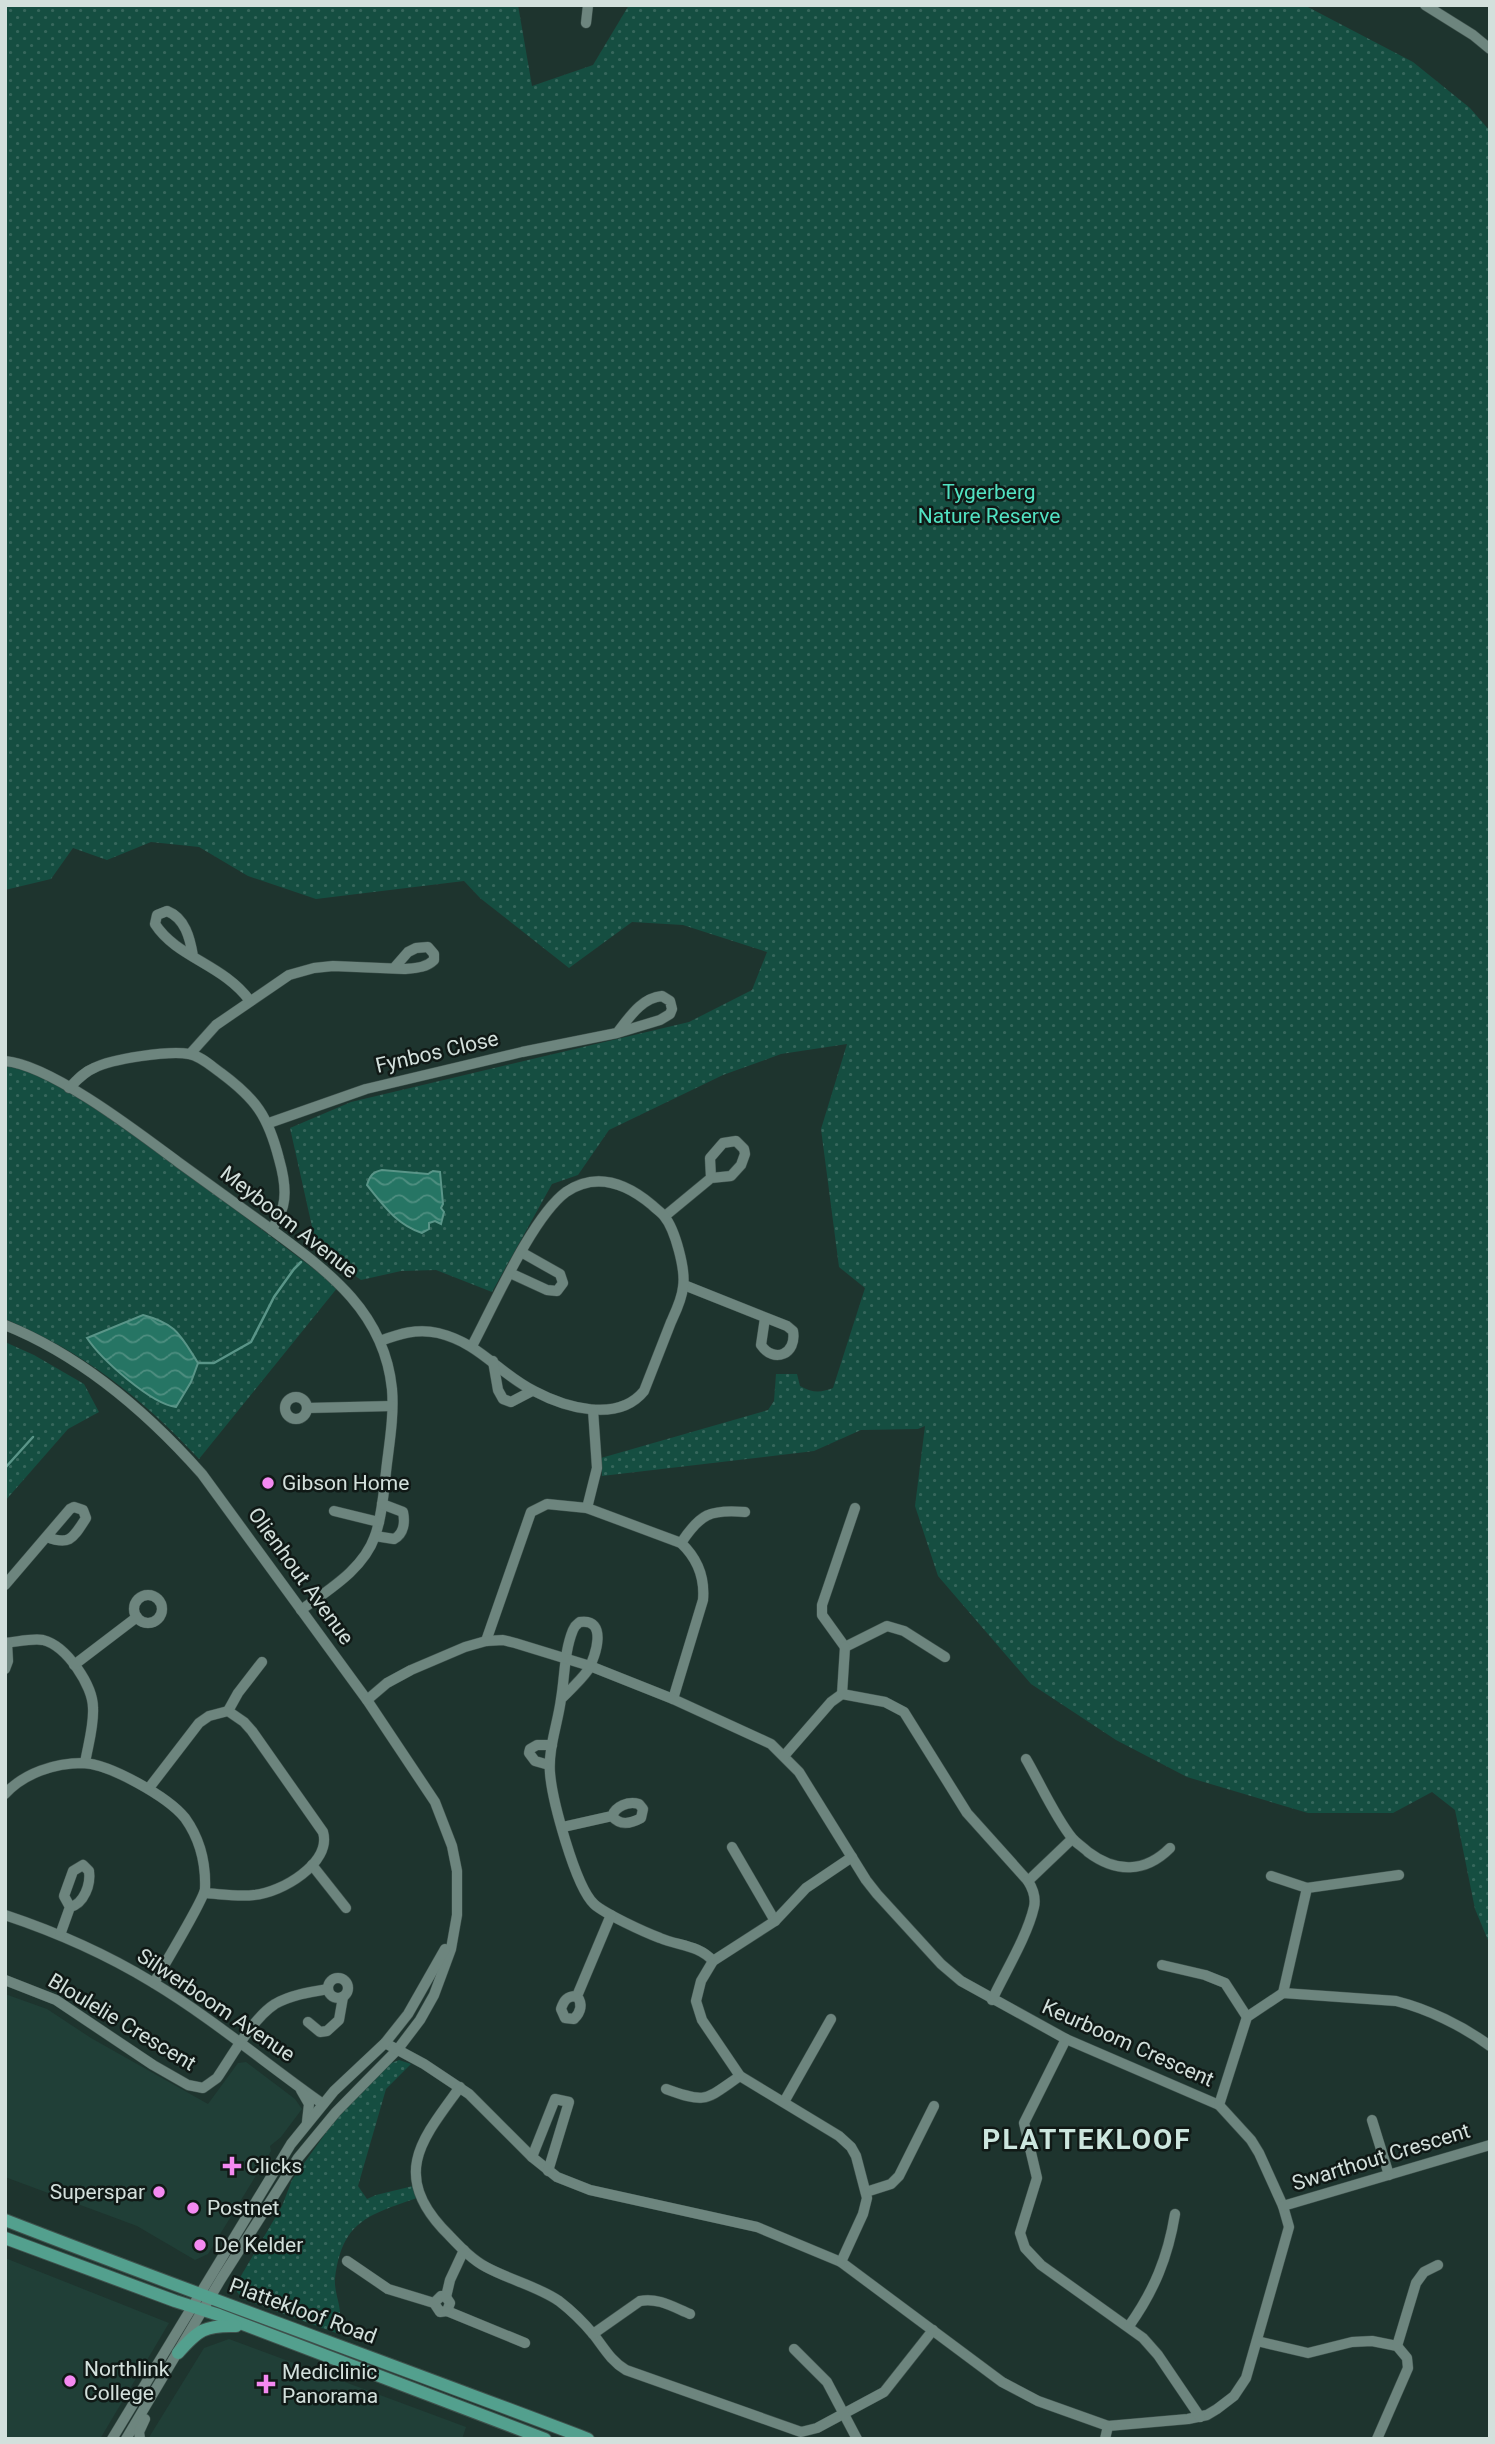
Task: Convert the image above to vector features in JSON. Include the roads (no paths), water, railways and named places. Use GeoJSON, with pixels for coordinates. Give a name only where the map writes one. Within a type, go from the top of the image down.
{"type":"FeatureCollection","features":[{"type":"Feature","properties":{"kind":"main road","name":"Plattekloof Road"},"geometry":{"type":"LineString","coordinates":[[5,2220],[106,2260],[201,2302],[247,2326],[545,2439]]}},
{"type":"Feature","properties":{"kind":"main road","name":"Plattekloof Road"},"geometry":{"type":"LineString","coordinates":[[5,2238],[201,2302],[588,2439]]}},
{"type":"Feature","properties":{"kind":"main road"},"geometry":{"type":"LineString","coordinates":[[178,2353],[195,2334],[206,2328],[218,2325],[247,2326]]}},
{"type":"Feature","properties":{"kind":"street"},"geometry":{"type":"LineString","coordinates":[[586,23],[588,5]]}},
{"type":"Feature","properties":{"kind":"street"},"geometry":{"type":"LineString","coordinates":[[1429,6],[1490,50]]}},
{"type":"Feature","properties":{"kind":"street"},"geometry":{"type":"LineString","coordinates":[[193,956],[187,932],[178,918],[167,911],[158,915],[155,924],[159,930],[181,950],[236,983],[250,1001]]}},
{"type":"Feature","properties":{"kind":"street"},"geometry":{"type":"LineString","coordinates":[[190,1054],[216,1025],[278,981],[314,968],[394,968]]}},
{"type":"Feature","properties":{"kind":"street","name":"Fynbos Close"},"geometry":{"type":"LineString","coordinates":[[269,1123],[366,1089],[522,1052],[617,1033],[666,1017],[672,1009],[670,1001],[662,996],[650,999],[636,1010],[617,1033]]}},
{"type":"Feature","properties":{"kind":"street"},"geometry":{"type":"LineString","coordinates":[[69,1088],[86,1072],[102,1064],[136,1057],[190,1054],[201,1059],[244,1091],[269,1123],[282,1168],[285,1196],[272,1230]]}},
{"type":"Feature","properties":{"kind":"street","name":"Meyboom Avenue"},"geometry":{"type":"LineString","coordinates":[[5,1060],[23,1065],[69,1088],[117,1118],[272,1230],[346,1289],[380,1341],[389,1374],[392,1406],[382,1504],[375,1536],[349,1574],[301,1610]]}},
{"type":"Feature","properties":{"kind":"street"},"geometry":{"type":"LineString","coordinates":[[665,1216],[711,1178]]}},
{"type":"Feature","properties":{"kind":"street"},"geometry":{"type":"LineString","coordinates":[[380,1341],[419,1330],[449,1336],[472,1346],[532,1391],[593,1410],[628,1405],[644,1391],[684,1285],[676,1244],[665,1216],[626,1186],[614,1182],[579,1185],[566,1192],[556,1201],[521,1252],[472,1346]]}},
{"type":"Feature","properties":{"kind":"street"},"geometry":{"type":"LineString","coordinates":[[510,1273],[553,1292],[561,1287],[563,1283],[560,1274],[521,1252]]}},
{"type":"Feature","properties":{"kind":"street"},"geometry":{"type":"LineString","coordinates":[[684,1285],[765,1318]]}},
{"type":"Feature","properties":{"kind":"street","name":"Olienhout Avenue"},"geometry":{"type":"LineString","coordinates":[[5,1325],[33,1337],[83,1366],[171,1440],[213,1488],[367,1700],[422,1781],[446,1826],[457,1871],[457,1915],[451,1949],[420,2020],[398,2049],[318,2132],[201,2302]]}},
{"type":"Feature","properties":{"kind":"street"},"geometry":{"type":"LineString","coordinates":[[493,1362],[498,1390],[503,1399],[511,1402],[532,1391]]}},
{"type":"Feature","properties":{"kind":"street"},"geometry":{"type":"LineString","coordinates":[[307,1408],[392,1406]]}},
{"type":"Feature","properties":{"kind":"street"},"geometry":{"type":"LineString","coordinates":[[587,1508],[597,1468],[593,1410]]}},
{"type":"Feature","properties":{"kind":"street"},"geometry":{"type":"LineString","coordinates":[[375,1536],[394,1539],[402,1529],[403,1512],[382,1504]]}},
{"type":"Feature","properties":{"kind":"street"},"geometry":{"type":"LineString","coordinates":[[486,1641],[531,1512],[547,1504],[587,1508],[681,1543],[697,1563],[705,1586],[703,1600],[673,1699]]}},
{"type":"Feature","properties":{"kind":"street"},"geometry":{"type":"LineString","coordinates":[[784,1756],[826,1707],[842,1694],[845,1647],[822,1615],[821,1605],[855,1507]]}},
{"type":"Feature","properties":{"kind":"street"},"geometry":{"type":"LineString","coordinates":[[681,1543],[701,1518],[723,1510],[745,1512]]}},
{"type":"Feature","properties":{"kind":"street"},"geometry":{"type":"LineString","coordinates":[[334,1511],[379,1522]]}},
{"type":"Feature","properties":{"kind":"street"},"geometry":{"type":"LineString","coordinates":[[5,1585],[47,1537]]}},
{"type":"Feature","properties":{"kind":"street"},"geometry":{"type":"LineString","coordinates":[[74,1665],[137,1617]]}},
{"type":"Feature","properties":{"kind":"street"},"geometry":{"type":"LineString","coordinates":[[561,1699],[587,1672],[590,1665],[598,1633],[590,1622],[576,1625],[566,1659],[550,1765],[552,1788],[577,1873],[587,1897],[596,1906],[660,1938],[706,1953],[713,1961]]}},
{"type":"Feature","properties":{"kind":"street"},"geometry":{"type":"LineString","coordinates":[[845,1647],[887,1626],[904,1632],[945,1657]]}},
{"type":"Feature","properties":{"kind":"street"},"geometry":{"type":"LineString","coordinates":[[5,1669],[8,1661],[6,1643],[43,1640],[57,1647],[74,1665],[88,1686],[93,1706],[85,1763]]}},
{"type":"Feature","properties":{"kind":"street","name":"Keurboom Crescent"},"geometry":{"type":"LineString","coordinates":[[367,1700],[387,1683],[411,1670],[465,1647],[503,1640],[590,1665],[673,1699],[760,1738],[784,1756],[804,1779],[877,1894],[941,1964],[961,1981],[1066,2039],[1219,2105],[1251,2140],[1283,2206],[1289,2227],[1246,2378],[1240,2389],[1217,2409],[1200,2417],[1108,2426],[1019,2393],[841,2262],[757,2227],[572,2185],[548,2171],[460,2087],[385,2043]]}},
{"type":"Feature","properties":{"kind":"street"},"geometry":{"type":"LineString","coordinates":[[149,1788],[199,1723],[209,1716],[228,1711],[262,1662]]}},
{"type":"Feature","properties":{"kind":"street"},"geometry":{"type":"LineString","coordinates":[[842,1694],[885,1702],[904,1712],[967,1813],[1033,1889],[1034,1907],[992,2000]]}},
{"type":"Feature","properties":{"kind":"street"},"geometry":{"type":"LineString","coordinates":[[205,1893],[253,1896],[267,1893],[294,1880],[312,1866],[325,1848],[323,1832],[252,1731],[228,1711]]}},
{"type":"Feature","properties":{"kind":"street"},"geometry":{"type":"LineString","coordinates":[[550,1765],[535,1761],[529,1753],[530,1749],[537,1745],[552,1745]]}},
{"type":"Feature","properties":{"kind":"street"},"geometry":{"type":"LineString","coordinates":[[1026,1759],[1072,1839],[1095,1857],[1123,1867],[1147,1866],[1170,1848]]}},
{"type":"Feature","properties":{"kind":"street"},"geometry":{"type":"LineString","coordinates":[[5,1794],[31,1774],[59,1766],[85,1763],[149,1788],[185,1818],[200,1847],[204,1863],[205,1893],[154,1983]]}},
{"type":"Feature","properties":{"kind":"street"},"geometry":{"type":"LineString","coordinates":[[563,1827],[612,1816]]}},
{"type":"Feature","properties":{"kind":"street"},"geometry":{"type":"LineString","coordinates":[[1028,1881],[1072,1839]]}},
{"type":"Feature","properties":{"kind":"street"},"geometry":{"type":"LineString","coordinates":[[732,1847],[775,1921]]}},
{"type":"Feature","properties":{"kind":"street"},"geometry":{"type":"LineString","coordinates":[[841,2262],[866,2206],[860,2165],[851,2147],[839,2136],[740,2076],[702,2020],[698,2011],[698,1991],[706,1970],[713,1961],[775,1921],[806,1888],[852,1857]]}},
{"type":"Feature","properties":{"kind":"street"},"geometry":{"type":"LineString","coordinates":[[312,1866],[346,1908]]}},
{"type":"Feature","properties":{"kind":"street"},"geometry":{"type":"LineString","coordinates":[[1271,1876],[1307,1888],[1399,1875]]}},
{"type":"Feature","properties":{"kind":"street"},"geometry":{"type":"LineString","coordinates":[[1283,1993],[1307,1888]]}},
{"type":"Feature","properties":{"kind":"street"},"geometry":{"type":"LineString","coordinates":[[60,1936],[69,1907]]}},
{"type":"Feature","properties":{"kind":"street","name":"Silwerboom Avenue"},"geometry":{"type":"LineString","coordinates":[[5,1915],[110,1958],[154,1983],[242,2043],[323,2104]]}},
{"type":"Feature","properties":{"kind":"street"},"geometry":{"type":"LineString","coordinates":[[577,1996],[611,1915]]}},
{"type":"Feature","properties":{"kind":"street","name":"Olienhout Avenue"},"geometry":{"type":"LineString","coordinates":[[201,2302],[274,2170],[307,2122],[350,2075],[385,2043],[423,1991],[455,1926]]}},
{"type":"Feature","properties":{"kind":"street"},"geometry":{"type":"LineString","coordinates":[[1162,1965],[1205,1975],[1225,1983],[1247,2017]]}},
{"type":"Feature","properties":{"kind":"street"},"geometry":{"type":"LineString","coordinates":[[308,2022],[320,2032],[327,2031],[339,2020],[343,1997],[349,1988],[344,1979],[335,1978],[329,1982],[328,1989],[333,1997],[343,1997]]}},
{"type":"Feature","properties":{"kind":"street","name":"Bloulelie Crescent"},"geometry":{"type":"LineString","coordinates":[[5,1980],[56,2000],[153,2065],[196,2088],[209,2085],[257,2021],[274,2004],[300,1994],[328,1989]]}},
{"type":"Feature","properties":{"kind":"street"},"geometry":{"type":"LineString","coordinates":[[1219,2105],[1247,2017],[1283,1993],[1396,2001],[1456,2025],[1490,2046]]}},
{"type":"Feature","properties":{"kind":"street"},"geometry":{"type":"LineString","coordinates":[[784,2102],[831,2020]]}},
{"type":"Feature","properties":{"kind":"street"},"geometry":{"type":"LineString","coordinates":[[1066,2039],[1024,2123],[1037,2178],[1020,2232],[1025,2248],[1041,2265],[1143,2338],[1158,2355],[1200,2417]]}},
{"type":"Feature","properties":{"kind":"street"},"geometry":{"type":"LineString","coordinates":[[295,2082],[314,2090],[326,2091],[350,2075]]}},
{"type":"Feature","properties":{"kind":"street"},"geometry":{"type":"LineString","coordinates":[[666,2089],[693,2099],[703,2099],[740,2076]]}},
{"type":"Feature","properties":{"kind":"street"},"geometry":{"type":"LineString","coordinates":[[318,2132],[324,2117],[323,2104],[339,2099],[369,2078]]}},
{"type":"Feature","properties":{"kind":"street"},"geometry":{"type":"LineString","coordinates":[[295,2082],[308,2100],[310,2111],[307,2122]]}},
{"type":"Feature","properties":{"kind":"street"},"geometry":{"type":"LineString","coordinates":[[460,2087],[422,2141],[419,2151],[416,2174],[419,2193],[428,2210],[464,2250],[487,2267],[558,2301],[593,2334],[611,2358],[626,2370],[792,2430],[809,2431],[884,2392],[933,2330]]}},
{"type":"Feature","properties":{"kind":"street"},"geometry":{"type":"LineString","coordinates":[[532,2157],[555,2099],[569,2102],[548,2171]]}},
{"type":"Feature","properties":{"kind":"street"},"geometry":{"type":"LineString","coordinates":[[866,2192],[891,2184],[899,2176],[934,2106]]}},
{"type":"Feature","properties":{"kind":"street"},"geometry":{"type":"LineString","coordinates":[[1371,2120],[1389,2175]]}},
{"type":"Feature","properties":{"kind":"street","name":"Swarthout Crescent"},"geometry":{"type":"LineString","coordinates":[[1283,2206],[1490,2145]]}},
{"type":"Feature","properties":{"kind":"street"},"geometry":{"type":"LineString","coordinates":[[1129,2326],[1154,2286],[1171,2236],[1175,2214]]}},
{"type":"Feature","properties":{"kind":"street"},"geometry":{"type":"LineString","coordinates":[[447,2311],[450,2303],[446,2297],[450,2280],[464,2250]]}},
{"type":"Feature","properties":{"kind":"street"},"geometry":{"type":"LineString","coordinates":[[347,2261],[388,2289],[435,2303]]}},
{"type":"Feature","properties":{"kind":"street"},"geometry":{"type":"LineString","coordinates":[[1397,2346],[1416,2283],[1424,2272],[1438,2265]]}},
{"type":"Feature","properties":{"kind":"street"},"geometry":{"type":"LineString","coordinates":[[446,2297],[436,2299],[435,2307],[440,2312],[447,2311],[525,2343]]}},
{"type":"Feature","properties":{"kind":"street"},"geometry":{"type":"LineString","coordinates":[[593,2334],[640,2301],[656,2301],[691,2314]]}},
{"type":"Feature","properties":{"kind":"street"},"geometry":{"type":"LineString","coordinates":[[126,2439],[178,2353],[201,2302]]}},
{"type":"Feature","properties":{"kind":"street"},"geometry":{"type":"LineString","coordinates":[[111,2439],[201,2302]]}},
{"type":"Feature","properties":{"kind":"street"},"geometry":{"type":"LineString","coordinates":[[1258,2341],[1308,2353],[1361,2341],[1397,2346],[1404,2351],[1408,2368],[1377,2439]]}},
{"type":"Feature","properties":{"kind":"street"},"geometry":{"type":"LineString","coordinates":[[794,2349],[820,2374],[857,2439]]}},
{"type":"Feature","properties":{"kind":"street"},"geometry":{"type":"LineString","coordinates":[[140,2439],[141,2426],[157,2398],[162,2381]]}},
{"type":"Feature","properties":{"kind":"street"},"geometry":{"type":"LineString","coordinates":[[1105,2439],[1108,2426]]}},
{"type":"Feature","properties":{"kind":"water"},"geometry":{"type":"Polygon","coordinates":[[[382,1170],[428,1174],[433,1171],[440,1172],[443,1204],[441,1208],[444,1212],[441,1224],[435,1221],[429,1223],[429,1229],[422,1233],[405,1225],[391,1213],[367,1185],[372,1174],[382,1170]]]}},
{"type":"Feature","properties":{"kind":"water"},"geometry":{"type":"Polygon","coordinates":[[[143,1315],[171,1327],[198,1363],[191,1382],[176,1407],[154,1398],[127,1379],[87,1338],[143,1315]]]}},
{"type":"Feature","properties":{"kind":"waterway"},"geometry":{"type":"LineString","coordinates":[[198,1363],[214,1363],[251,1342],[274,1297],[301,1262]]}},
{"type":"Feature","properties":{"kind":"waterway"},"geometry":{"type":"LineString","coordinates":[[5,1468],[33,1437]]}},
{"type":"Feature","properties":{"kind":"place","name":"Gibson Home"},"geometry":{"type":"Point","coordinates":[268,1483]}},
{"type":"Feature","properties":{"kind":"place","name":"Clicks"},"geometry":{"type":"Point","coordinates":[232,2166]}},
{"type":"Feature","properties":{"kind":"place","name":"Superspar"},"geometry":{"type":"Point","coordinates":[159,2192]}},
{"type":"Feature","properties":{"kind":"place","name":"Postnet"},"geometry":{"type":"Point","coordinates":[193,2208]}},
{"type":"Feature","properties":{"kind":"place","name":"De Kelder"},"geometry":{"type":"Point","coordinates":[200,2245]}},
{"type":"Feature","properties":{"kind":"place","name":"Northlink College"},"geometry":{"type":"Point","coordinates":[70,2381]}},
{"type":"Feature","properties":{"kind":"place","name":"Mediclinic Panorama"},"geometry":{"type":"Point","coordinates":[266,2384]}},
{"type":"Feature","properties":{"kind":"district","name":"PLATTEKLOOF"},"geometry":{"type":"Point","coordinates":[1087,2139]}},
{"type":"Feature","properties":{"kind":"park label","name":"Tygerberg Nature Reserve"},"geometry":{"type":"Point","coordinates":[989,504]}}]}
